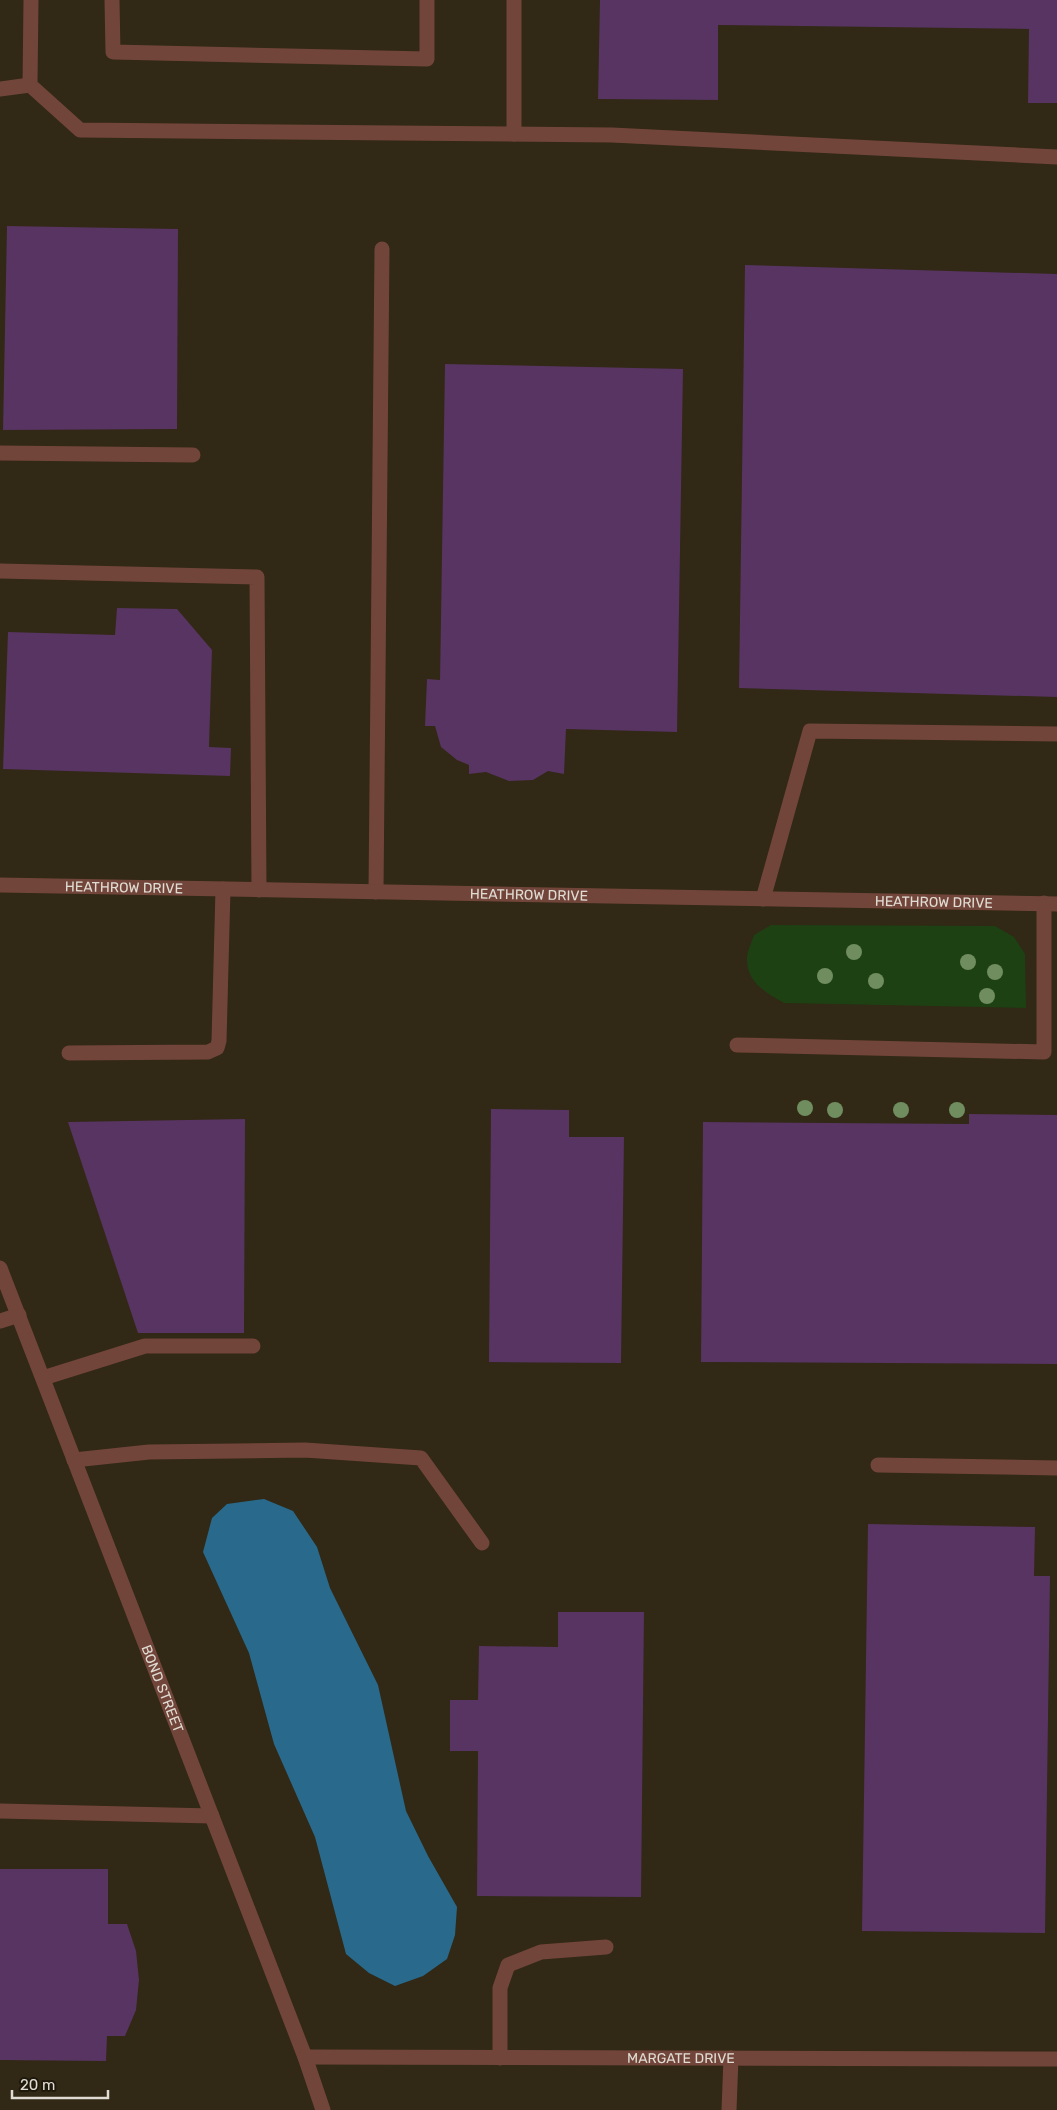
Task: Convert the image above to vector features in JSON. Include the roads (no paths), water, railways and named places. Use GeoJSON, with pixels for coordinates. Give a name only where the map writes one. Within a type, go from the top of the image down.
{"type":"FeatureCollection","features":[{"type":"Feature","properties":{"kind":"street"},"geometry":{"type":"LineString","coordinates":[[31,0],[30,85],[80,130],[612,135],[1057,157]]}},
{"type":"Feature","properties":{"kind":"street"},"geometry":{"type":"LineString","coordinates":[[112,0],[113,52],[427,59],[426,0]]}},
{"type":"Feature","properties":{"kind":"street"},"geometry":{"type":"LineString","coordinates":[[514,0],[514,134]]}},
{"type":"Feature","properties":{"kind":"street"},"geometry":{"type":"LineString","coordinates":[[0,89],[30,85]]}},
{"type":"Feature","properties":{"kind":"street"},"geometry":{"type":"LineString","coordinates":[[376,892],[382,249]]}},
{"type":"Feature","properties":{"kind":"street"},"geometry":{"type":"LineString","coordinates":[[0,453],[193,455]]}},
{"type":"Feature","properties":{"kind":"street"},"geometry":{"type":"LineString","coordinates":[[0,571],[257,577],[259,890]]}},
{"type":"Feature","properties":{"kind":"street"},"geometry":{"type":"LineString","coordinates":[[763,898],[810,731],[1057,734]]}},
{"type":"Feature","properties":{"kind":"street","name":"HEATHROW DRIVE"},"geometry":{"type":"LineString","coordinates":[[0,885],[1050,904]]}},
{"type":"Feature","properties":{"kind":"street"},"geometry":{"type":"LineString","coordinates":[[70,1053],[208,1052],[217,1048],[220,1041],[223,889]]}},
{"type":"Feature","properties":{"kind":"street"},"geometry":{"type":"LineString","coordinates":[[738,1045],[1044,1052],[1050,904]]}},
{"type":"Feature","properties":{"kind":"street","name":"BOND STREET"},"geometry":{"type":"LineString","coordinates":[[0,1268],[305,2057],[323,2110]]}},
{"type":"Feature","properties":{"kind":"street"},"geometry":{"type":"LineString","coordinates":[[0,1320],[18,1315]]}},
{"type":"Feature","properties":{"kind":"street"},"geometry":{"type":"LineString","coordinates":[[43,1378],[145,1346],[253,1346]]}},
{"type":"Feature","properties":{"kind":"street"},"geometry":{"type":"LineString","coordinates":[[74,1460],[149,1452],[305,1450],[421,1458],[482,1543]]}},
{"type":"Feature","properties":{"kind":"street"},"geometry":{"type":"LineString","coordinates":[[878,1465],[1057,1468]]}},
{"type":"Feature","properties":{"kind":"street"},"geometry":{"type":"LineString","coordinates":[[0,1811],[212,1816]]}},
{"type":"Feature","properties":{"kind":"street"},"geometry":{"type":"LineString","coordinates":[[500,2058],[500,1988],[508,1965],[541,1952],[606,1946]]}},
{"type":"Feature","properties":{"kind":"street","name":"MARGATE DRIVE"},"geometry":{"type":"LineString","coordinates":[[305,2057],[1057,2059]]}},
{"type":"Feature","properties":{"kind":"street"},"geometry":{"type":"LineString","coordinates":[[729,2110],[732,2058]]}},
{"type":"Feature","properties":{"kind":"water"},"geometry":{"type":"Polygon","coordinates":[[[264,1499],[293,1511],[317,1547],[330,1588],[378,1685],[406,1811],[428,1856],[457,1907],[455,1935],[447,1959],[423,1976],[395,1986],[369,1973],[346,1954],[315,1837],[274,1744],[249,1653],[203,1552],[212,1518],[227,1504],[264,1499]]]}}]}
